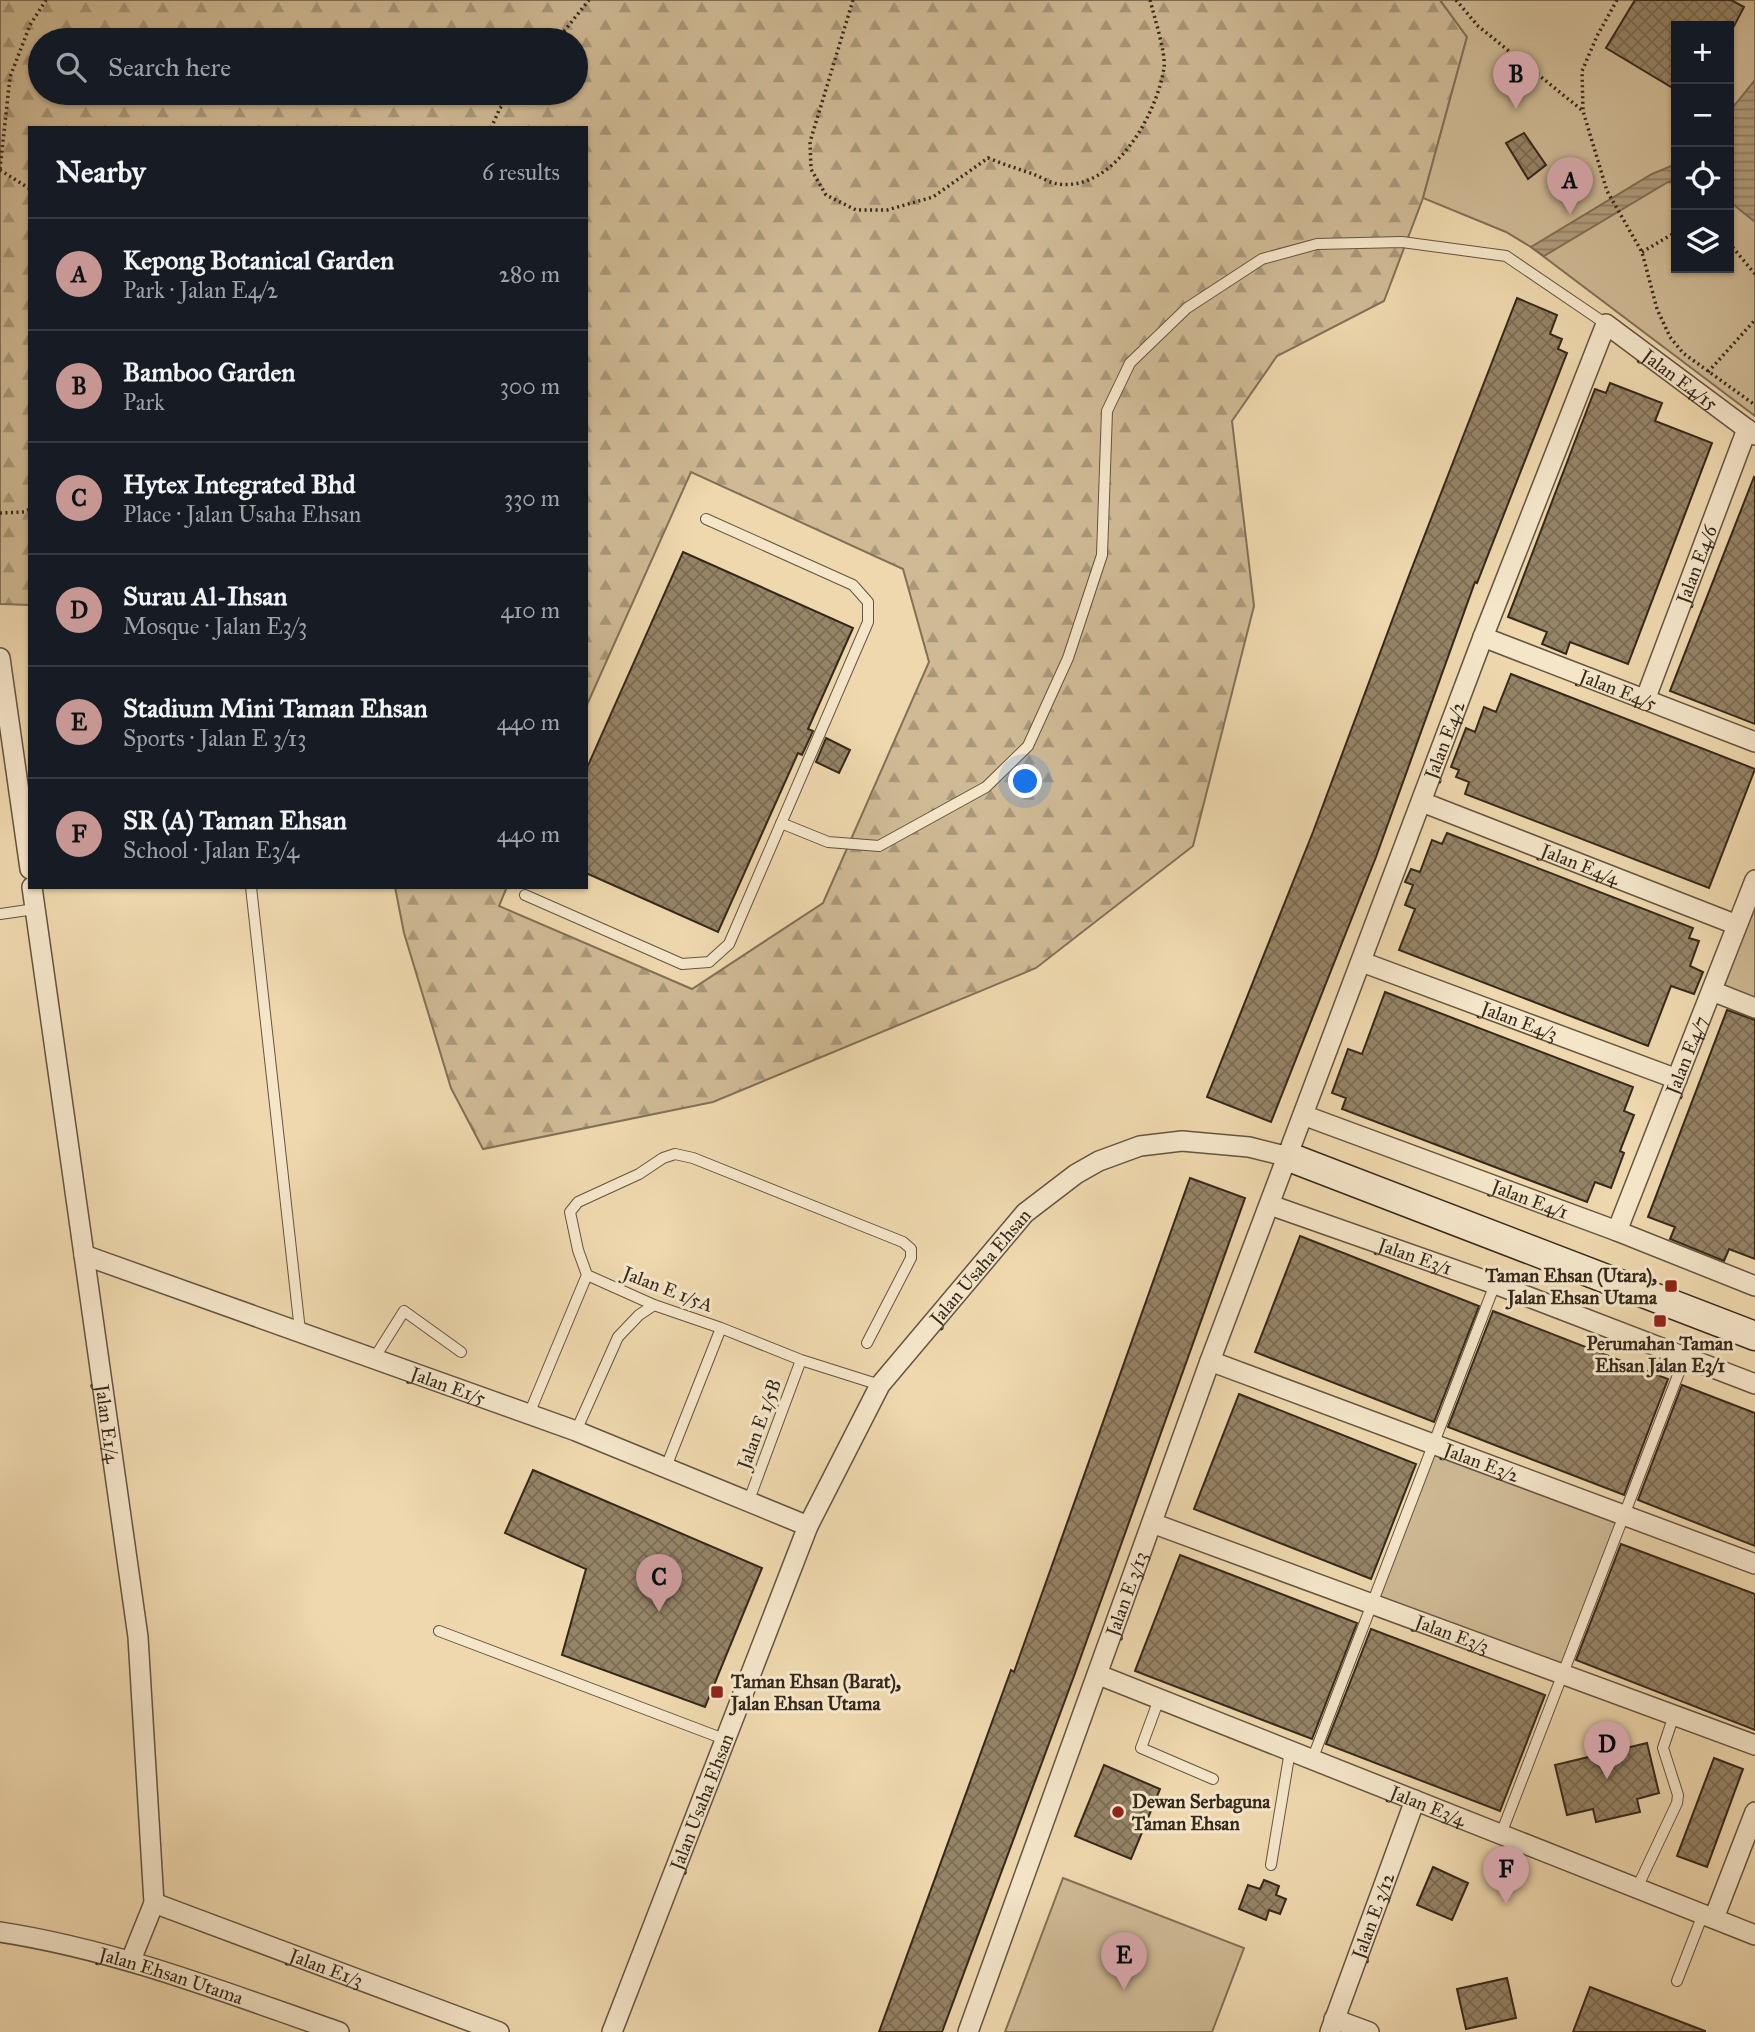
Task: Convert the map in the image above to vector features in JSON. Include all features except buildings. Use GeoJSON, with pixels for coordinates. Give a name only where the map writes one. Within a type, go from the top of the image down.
{"type":"FeatureCollection","features":[{"type":"Feature","properties":{"kind":"street","name":"Jalan E4/15"},"geometry":{"type":"LineString","coordinates":[[1606,324],[1751,432]]}},
{"type":"Feature","properties":{"kind":"street","name":"Jalan E4/2"},"geometry":{"type":"LineString","coordinates":[[1289,1157],[1483,637],[1606,324]]}},
{"type":"Feature","properties":{"kind":"street","name":"Jalan E4/6"},"geometry":{"type":"LineString","coordinates":[[1644,700],[1751,432]]}},
{"type":"Feature","properties":{"kind":"street","name":"Jalan E4/5"},"geometry":{"type":"LineString","coordinates":[[1483,637],[1755,742]]}},
{"type":"Feature","properties":{"kind":"street"},"geometry":{"type":"LineString","coordinates":[[0,658],[28,855]]}},
{"type":"Feature","properties":{"kind":"street","name":"Jalan E4/4"},"geometry":{"type":"LineString","coordinates":[[1422,802],[1737,925]]}},
{"type":"Feature","properties":{"kind":"street","name":"Jalan E4/7"},"geometry":{"type":"LineString","coordinates":[[1617,1231],[1755,880]]}},
{"type":"Feature","properties":{"kind":"street","name":"Jalan E1/4"},"geometry":{"type":"LineString","coordinates":[[32,889],[138,1637],[154,1903],[131,1960]]}},
{"type":"Feature","properties":{"kind":"street","name":"Jalan E4/3"},"geometry":{"type":"LineString","coordinates":[[1362,962],[1677,1079]]}},
{"type":"Feature","properties":{"kind":"street"},"geometry":{"type":"LineString","coordinates":[[1712,990],[1755,1008]]}},
{"type":"Feature","properties":{"kind":"street","name":"Jalan E4/1"},"geometry":{"type":"LineString","coordinates":[[1303,1115],[1617,1231],[1755,1286]]}},
{"type":"Feature","properties":{"kind":"street","name":"Jalan Usaha Ehsan"},"geometry":{"type":"LineString","coordinates":[[612,2032],[808,1526],[880,1385],[1025,1213],[1076,1174],[1099,1161],[1140,1146],[1182,1141],[1249,1147],[1289,1157],[1755,1336]]}},
{"type":"Feature","properties":{"kind":"street","name":"Jalan E 3/13"},"geometry":{"type":"LineString","coordinates":[[968,2032],[1099,1675],[1210,1361],[1289,1157]]}},
{"type":"Feature","properties":{"kind":"street","name":"Jalan E3/1"},"geometry":{"type":"LineString","coordinates":[[1270,1205],[1495,1284],[1755,1384]]}},
{"type":"Feature","properties":{"kind":"street","name":"Jalan E1/5"},"geometry":{"type":"LineString","coordinates":[[84,1255],[576,1431],[808,1526]]}},
{"type":"Feature","properties":{"kind":"street","name":"Jalan E3/2"},"geometry":{"type":"LineString","coordinates":[[1210,1361],[1755,1564]]}},
{"type":"Feature","properties":{"kind":"street","name":"Jalan E3/3"},"geometry":{"type":"LineString","coordinates":[[1152,1523],[1755,1745]]}},
{"type":"Feature","properties":{"kind":"street","name":"Jalan E3/4"},"geometry":{"type":"LineString","coordinates":[[1099,1675],[1755,1935]]}},
{"type":"Feature","properties":{"kind":"street","name":"Jalan E 3/12"},"geometry":{"type":"LineString","coordinates":[[1332,2025],[1415,1800]]}},
{"type":"Feature","properties":{"kind":"street"},"geometry":{"type":"LineString","coordinates":[[1708,1916],[1755,1811]]}},
{"type":"Feature","properties":{"kind":"street","name":"Jalan E1/3"},"geometry":{"type":"LineString","coordinates":[[154,1903],[499,2032]]}},
{"type":"Feature","properties":{"kind":"street","name":"Jalan Ehsan Utama"},"geometry":{"type":"LineString","coordinates":[[0,1932],[41,1938],[131,1960],[338,2032]]}},
{"type":"Feature","properties":{"kind":"street"},"geometry":{"type":"LineString","coordinates":[[1332,2025],[1369,2032]]}},
{"type":"Feature","properties":{"kind":"lane"},"geometry":{"type":"LineString","coordinates":[[781,823],[828,842],[879,846],[986,787],[1028,746],[1068,658],[1102,555],[1107,411],[1130,363],[1187,308],[1262,259],[1317,244],[1402,242],[1506,256],[1606,324]]}},
{"type":"Feature","properties":{"kind":"lane"},"geometry":{"type":"LineString","coordinates":[[525,895],[682,964],[709,962],[729,944],[868,622],[868,602],[853,585],[706,519]]}},
{"type":"Feature","properties":{"kind":"lane"},"geometry":{"type":"LineString","coordinates":[[251,889],[300,1331]]}},
{"type":"Feature","properties":{"kind":"lane"},"geometry":{"type":"LineString","coordinates":[[0,914],[35,909]]}},
{"type":"Feature","properties":{"kind":"lane"},"geometry":{"type":"LineString","coordinates":[[529,1414],[587,1275],[578,1250],[570,1212],[578,1202],[675,1154],[693,1158],[903,1242],[911,1249],[911,1258],[867,1343]]}},
{"type":"Feature","properties":{"kind":"lane","name":"Jalan E 1/5A"},"geometry":{"type":"LineString","coordinates":[[587,1275],[654,1306],[721,1328],[801,1360],[880,1385]]}},
{"type":"Feature","properties":{"kind":"lane"},"geometry":{"type":"LineString","coordinates":[[1312,1760],[1495,1284]]}},
{"type":"Feature","properties":{"kind":"lane"},"geometry":{"type":"LineString","coordinates":[[576,1431],[618,1337],[639,1315],[654,1306]]}},
{"type":"Feature","properties":{"kind":"lane"},"geometry":{"type":"LineString","coordinates":[[375,1357],[404,1311],[461,1352]]}},
{"type":"Feature","properties":{"kind":"lane"},"geometry":{"type":"LineString","coordinates":[[666,1467],[721,1328]]}},
{"type":"Feature","properties":{"kind":"lane"},"geometry":{"type":"LineString","coordinates":[[1501,1834],[1685,1357]]}},
{"type":"Feature","properties":{"kind":"lane","name":"Jalan E 1/5B"},"geometry":{"type":"LineString","coordinates":[[749,1500],[801,1360]]}},
{"type":"Feature","properties":{"kind":"lane"},"geometry":{"type":"LineString","coordinates":[[439,1631],[724,1740]]}},
{"type":"Feature","properties":{"kind":"lane"},"geometry":{"type":"LineString","coordinates":[[1159,1699],[1141,1748],[1213,1779]]}},
{"type":"Feature","properties":{"kind":"lane"},"geometry":{"type":"LineString","coordinates":[[1637,1888],[1677,1803],[1678,1796],[1663,1748],[1674,1715]]}},
{"type":"Feature","properties":{"kind":"lane"},"geometry":{"type":"LineString","coordinates":[[1271,1865],[1290,1751]]}},
{"type":"Feature","properties":{"kind":"lane"},"geometry":{"type":"LineString","coordinates":[[1677,1981],[1708,1916]]}},
{"type":"Feature","properties":{"kind":"path"},"geometry":{"type":"LineString","coordinates":[[29,28],[46,0]]}},
{"type":"Feature","properties":{"kind":"path"},"geometry":{"type":"LineString","coordinates":[[566,28],[589,0]]}},
{"type":"Feature","properties":{"kind":"path"},"geometry":{"type":"LineString","coordinates":[[853,0],[810,142],[811,169],[825,195],[856,210],[887,210],[933,197],[988,158],[1058,184],[1080,183],[1105,170],[1132,145],[1147,123],[1157,97],[1164,65],[1150,0]]}},
{"type":"Feature","properties":{"kind":"path"},"geometry":{"type":"LineString","coordinates":[[1456,0],[1478,26],[1583,111]]}},
{"type":"Feature","properties":{"kind":"path"},"geometry":{"type":"LineString","coordinates":[[1617,0],[1582,71],[1583,111],[1607,191],[1642,253],[1657,309],[1670,337],[1683,353],[1755,405]]}},
{"type":"Feature","properties":{"kind":"path"},"geometry":{"type":"LineString","coordinates":[[28,30],[10,77],[0,170],[28,188]]}},
{"type":"Feature","properties":{"kind":"path"},"geometry":{"type":"LineString","coordinates":[[492,126],[503,105]]}},
{"type":"Feature","properties":{"kind":"path"},"geometry":{"type":"LineString","coordinates":[[1642,253],[1671,235]]}},
{"type":"Feature","properties":{"kind":"path"},"geometry":{"type":"LineString","coordinates":[[1734,249],[1755,274]]}},
{"type":"Feature","properties":{"kind":"path"},"geometry":{"type":"LineString","coordinates":[[1707,372],[1755,320]]}},
{"type":"Feature","properties":{"kind":"path"},"geometry":{"type":"LineString","coordinates":[[0,513],[28,510]]}},
{"type":"Feature","properties":{"kind":"green space"},"geometry":{"type":"Polygon","coordinates":[[[0,0],[1440,0],[1467,37],[1423,198],[1384,301],[1277,356],[1232,421],[1254,606],[1193,846],[1036,968],[713,1102],[483,1149],[451,1088],[404,933],[395,889],[506,889],[499,906],[692,989],[823,903],[929,662],[903,569],[691,472],[588,703],[588,126],[28,126],[28,605],[0,604],[0,0]]]}},
{"type":"Feature","properties":{"kind":"green space"},"geometry":{"type":"Polygon","coordinates":[[[1440,0],[1755,0],[1755,416],[1531,247],[1506,232],[1423,198],[1467,37],[1440,0]]]}},
{"type":"Feature","properties":{"kind":"green space"},"geometry":{"type":"Polygon","coordinates":[[[1755,880],[1755,1008],[1712,991],[1755,880]]]}},
{"type":"Feature","properties":{"kind":"green space"},"geometry":{"type":"Polygon","coordinates":[[[1434,1444],[1624,1515],[1563,1675],[1372,1604],[1434,1444]]]}},
{"type":"Feature","properties":{"kind":"green space"},"geometry":{"type":"Polygon","coordinates":[[[1063,1878],[1244,1948],[1212,2032],[1005,2032],[1063,1878]]]}},
{"type":"Feature","properties":{"kind":"shaded area"},"geometry":{"type":"Polygon","coordinates":[[[1755,80],[1755,222],[1734,205],[1734,106],[1755,80]]]}},
{"type":"Feature","properties":{"kind":"shaded area"},"geometry":{"type":"Polygon","coordinates":[[[1671,166],[1671,182],[1544,256],[1531,247],[1652,174],[1671,166]]]}},
{"type":"Feature","properties":{"kind":"place","name":"Bamboo Garden"},"geometry":{"type":"Point","coordinates":[1516,109]}},
{"type":"Feature","properties":{"kind":"place","name":"Kepong Botanical Garden"},"geometry":{"type":"Point","coordinates":[1570,215]}},
{"type":"Feature","properties":{"kind":"place","name":"Taman Ehsan (Utara), Jalan Ehsan Utama"},"geometry":{"type":"Point","coordinates":[1671,1286]}},
{"type":"Feature","properties":{"kind":"place","name":"Perumahan Taman Ehsan Jalan E3/1"},"geometry":{"type":"Point","coordinates":[1660,1321]}},
{"type":"Feature","properties":{"kind":"place","name":"Hytex Integrated Bhd"},"geometry":{"type":"Point","coordinates":[659,1612]}},
{"type":"Feature","properties":{"kind":"place","name":"Taman Ehsan (Barat), Jalan Ehsan Utama"},"geometry":{"type":"Point","coordinates":[717,1692]}},
{"type":"Feature","properties":{"kind":"place","name":"Surau Al-Ihsan"},"geometry":{"type":"Point","coordinates":[1607,1779]}},
{"type":"Feature","properties":{"kind":"place","name":"Dewan Serbaguna Taman Ehsan"},"geometry":{"type":"Point","coordinates":[1118,1812]}},
{"type":"Feature","properties":{"kind":"place","name":"SR (A) Taman Ehsan"},"geometry":{"type":"Point","coordinates":[1506,1904]}},
{"type":"Feature","properties":{"kind":"place","name":"Stadium Mini Taman Ehsan"},"geometry":{"type":"Point","coordinates":[1124,1990]}}]}
